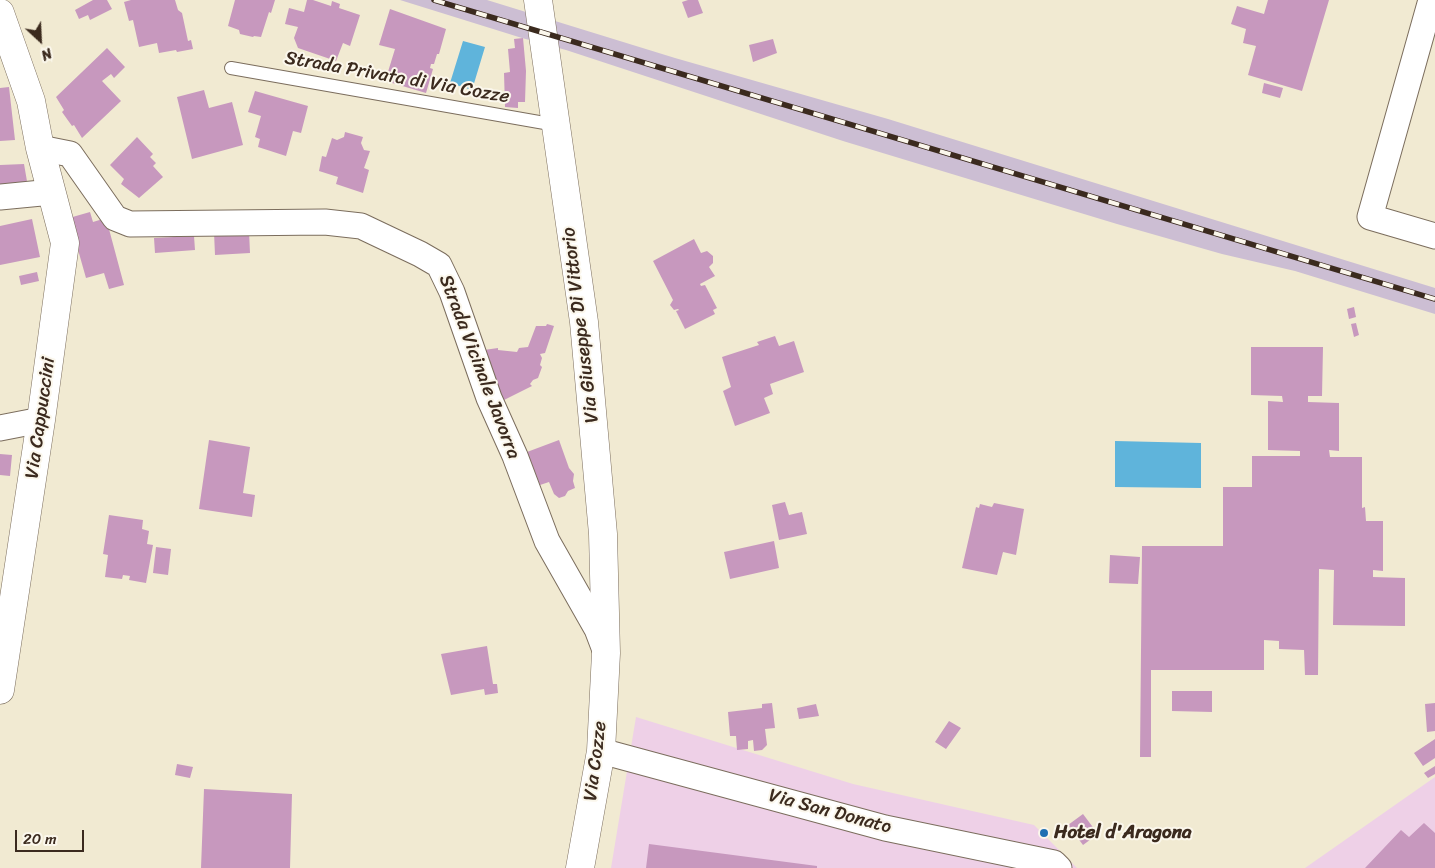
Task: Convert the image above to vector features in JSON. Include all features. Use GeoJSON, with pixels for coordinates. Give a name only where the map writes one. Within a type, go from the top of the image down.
{"type":"FeatureCollection","features":[{"type":"Feature","properties":{"kind":"street","name":"Via Giuseppe Di Vittorio"},"geometry":{"type":"LineString","coordinates":[[538,0],[584,322],[603,534],[606,653]]}},
{"type":"Feature","properties":{"kind":"street"},"geometry":{"type":"LineString","coordinates":[[1430,0],[1370,217],[1435,236]]}},
{"type":"Feature","properties":{"kind":"street","name":"Via Cappuccini"},"geometry":{"type":"LineString","coordinates":[[0,13],[10,67],[31,100],[40,148],[65,243],[41,420],[0,690]]}},
{"type":"Feature","properties":{"kind":"street","name":"Strada Vicinale Javorra"},"geometry":{"type":"LineString","coordinates":[[40,148],[70,154],[115,218],[130,224],[325,222],[361,226],[439,265],[455,300],[489,398],[515,456],[547,541],[597,629],[606,653]]}},
{"type":"Feature","properties":{"kind":"street"},"geometry":{"type":"LineString","coordinates":[[0,197],[52,192]]}},
{"type":"Feature","properties":{"kind":"street"},"geometry":{"type":"LineString","coordinates":[[0,428],[41,420]]}},
{"type":"Feature","properties":{"kind":"street","name":"Via Cozze"},"geometry":{"type":"LineString","coordinates":[[580,868],[601,751],[606,653]]}},
{"type":"Feature","properties":{"kind":"street","name":"Via San Donato"},"geometry":{"type":"LineString","coordinates":[[601,751],[885,828],[1054,863],[1059,868]]}},
{"type":"Feature","properties":{"kind":"lane","name":"Strada Privata di Via Cozze"},"geometry":{"type":"LineString","coordinates":[[231,68],[556,125]]}},
{"type":"Feature","properties":{"kind":"shaded area"},"geometry":{"type":"Polygon","coordinates":[[[400,0],[487,0],[675,58],[888,119],[1435,288],[1435,314],[1295,271],[1222,254],[1117,224],[843,141],[566,50],[400,0]]]}},
{"type":"Feature","properties":{"kind":"shaded area"},"geometry":{"type":"Polygon","coordinates":[[[636,717],[853,784],[1034,825],[1077,868],[611,868],[636,717]]]}},
{"type":"Feature","properties":{"kind":"shaded area"},"geometry":{"type":"Polygon","coordinates":[[[1435,777],[1435,868],[1305,868],[1435,777]]]}},
{"type":"Feature","properties":{"kind":"water"},"geometry":{"type":"Polygon","coordinates":[[[463,41],[485,47],[472,90],[450,83],[463,41]]]}},
{"type":"Feature","properties":{"kind":"water"},"geometry":{"type":"Polygon","coordinates":[[[1115,441],[1201,443],[1201,488],[1115,487],[1115,441]]]}},
{"type":"Feature","properties":{"kind":"building"},"geometry":{"type":"Polygon","coordinates":[[[93,0],[107,0],[112,9],[90,20],[88,15],[79,19],[75,10],[93,0]]]}},
{"type":"Feature","properties":{"kind":"building"},"geometry":{"type":"Polygon","coordinates":[[[131,0],[175,0],[178,10],[182,13],[188,41],[191,40],[193,49],[159,53],[157,43],[139,47],[133,20],[129,21],[124,2],[131,0]]]}},
{"type":"Feature","properties":{"kind":"building"},"geometry":{"type":"Polygon","coordinates":[[[235,0],[275,0],[261,37],[240,34],[239,30],[228,26],[235,0]]]}},
{"type":"Feature","properties":{"kind":"building"},"geometry":{"type":"Polygon","coordinates":[[[307,0],[331,6],[332,1],[340,4],[339,8],[360,15],[350,46],[343,43],[336,61],[298,48],[294,38],[298,27],[285,24],[289,8],[304,12],[307,0]]]}},
{"type":"Feature","properties":{"kind":"building"},"geometry":{"type":"Polygon","coordinates":[[[698,0],[703,13],[688,18],[682,2],[698,0]]]}},
{"type":"Feature","properties":{"kind":"building"},"geometry":{"type":"Polygon","coordinates":[[[1268,0],[1329,0],[1302,91],[1248,75],[1256,46],[1243,43],[1246,29],[1231,24],[1237,6],[1264,14],[1268,0]]]}},
{"type":"Feature","properties":{"kind":"building"},"geometry":{"type":"Polygon","coordinates":[[[390,9],[446,29],[439,54],[437,54],[434,64],[431,64],[430,68],[433,69],[426,93],[389,82],[390,77],[387,75],[395,49],[379,45],[390,9]]]}},
{"type":"Feature","properties":{"kind":"building"},"geometry":{"type":"Polygon","coordinates":[[[523,38],[526,71],[525,102],[518,102],[518,108],[505,107],[504,73],[510,72],[508,49],[515,48],[514,39],[523,38]]]}},
{"type":"Feature","properties":{"kind":"building"},"geometry":{"type":"Polygon","coordinates":[[[773,39],[777,53],[753,62],[749,45],[773,39]]]}},
{"type":"Feature","properties":{"kind":"building"},"geometry":{"type":"Polygon","coordinates":[[[107,48],[125,67],[114,78],[111,74],[102,81],[121,101],[82,138],[74,125],[72,126],[62,112],[64,110],[56,97],[107,48]]]}},
{"type":"Feature","properties":{"kind":"building"},"geometry":{"type":"Polygon","coordinates":[[[1264,83],[1283,88],[1280,98],[1262,93],[1264,83]]]}},
{"type":"Feature","properties":{"kind":"building"},"geometry":{"type":"Polygon","coordinates":[[[9,87],[15,140],[0,141],[0,88],[9,87]]]}},
{"type":"Feature","properties":{"kind":"building"},"geometry":{"type":"Polygon","coordinates":[[[204,90],[209,108],[232,102],[243,145],[192,159],[177,97],[204,90]]]}},
{"type":"Feature","properties":{"kind":"building"},"geometry":{"type":"Polygon","coordinates":[[[255,91],[308,106],[301,133],[293,131],[286,156],[258,147],[260,139],[255,137],[261,116],[248,112],[255,91]]]}},
{"type":"Feature","properties":{"kind":"building"},"geometry":{"type":"Polygon","coordinates":[[[345,132],[363,137],[361,143],[364,150],[370,151],[364,168],[369,170],[363,193],[336,184],[338,177],[319,171],[322,156],[326,157],[332,138],[337,140],[344,137],[345,132]]]}},
{"type":"Feature","properties":{"kind":"building"},"geometry":{"type":"Polygon","coordinates":[[[137,137],[153,154],[150,157],[156,163],[153,166],[163,177],[139,198],[121,184],[124,179],[110,165],[137,137]]]}},
{"type":"Feature","properties":{"kind":"building"},"geometry":{"type":"Polygon","coordinates":[[[24,164],[28,187],[0,188],[0,165],[24,164]]]}},
{"type":"Feature","properties":{"kind":"building"},"geometry":{"type":"Polygon","coordinates":[[[90,212],[93,222],[106,218],[124,285],[109,289],[104,273],[86,278],[69,218],[90,212]]]}},
{"type":"Feature","properties":{"kind":"building"},"geometry":{"type":"Polygon","coordinates":[[[32,219],[40,257],[0,265],[0,226],[32,219]]]}},
{"type":"Feature","properties":{"kind":"building"},"geometry":{"type":"Polygon","coordinates":[[[249,231],[250,253],[215,255],[214,232],[249,231]]]}},
{"type":"Feature","properties":{"kind":"building"},"geometry":{"type":"Polygon","coordinates":[[[194,236],[195,250],[155,253],[154,238],[194,236]]]}},
{"type":"Feature","properties":{"kind":"building"},"geometry":{"type":"Polygon","coordinates":[[[694,239],[701,253],[707,251],[713,256],[713,263],[709,267],[715,276],[700,284],[701,286],[705,285],[717,308],[713,310],[715,314],[685,329],[676,311],[679,310],[674,310],[670,305],[673,300],[653,261],[694,239]]]}},
{"type":"Feature","properties":{"kind":"building"},"geometry":{"type":"Polygon","coordinates":[[[37,272],[39,281],[21,285],[19,276],[37,272]]]}},
{"type":"Feature","properties":{"kind":"building"},"geometry":{"type":"Polygon","coordinates":[[[1354,307],[1356,317],[1349,319],[1347,309],[1354,307]]]}},
{"type":"Feature","properties":{"kind":"building"},"geometry":{"type":"Polygon","coordinates":[[[1356,323],[1359,335],[1354,337],[1351,324],[1356,323]]]}},
{"type":"Feature","properties":{"kind":"building"},"geometry":{"type":"Polygon","coordinates":[[[547,324],[554,326],[545,353],[540,354],[542,358],[540,365],[542,367],[538,378],[530,384],[532,386],[504,400],[491,374],[484,350],[498,348],[498,350],[517,352],[519,348],[528,347],[536,326],[546,326],[547,324]]]}},
{"type":"Feature","properties":{"kind":"building"},"geometry":{"type":"Polygon","coordinates":[[[775,336],[779,346],[794,341],[804,372],[770,384],[773,394],[764,398],[770,413],[735,426],[723,391],[731,387],[722,357],[759,345],[757,342],[775,336]]]}},
{"type":"Feature","properties":{"kind":"building"},"geometry":{"type":"Polygon","coordinates":[[[1251,347],[1323,347],[1322,396],[1308,396],[1308,402],[1339,403],[1339,451],[1329,450],[1330,457],[1362,457],[1362,508],[1365,507],[1366,521],[1383,521],[1383,571],[1373,570],[1373,577],[1405,578],[1405,626],[1333,625],[1334,570],[1319,569],[1318,675],[1305,675],[1304,650],[1279,649],[1279,641],[1264,640],[1264,670],[1151,670],[1151,757],[1140,757],[1142,546],[1223,546],[1223,487],[1252,487],[1252,456],[1300,456],[1300,451],[1268,450],[1268,401],[1283,402],[1282,396],[1251,395],[1251,347]]]}},
{"type":"Feature","properties":{"kind":"building"},"geometry":{"type":"Polygon","coordinates":[[[209,440],[250,447],[243,493],[255,495],[252,517],[199,509],[209,440]]]}},
{"type":"Feature","properties":{"kind":"building"},"geometry":{"type":"Polygon","coordinates":[[[559,440],[569,468],[574,474],[575,488],[559,498],[554,494],[549,482],[540,485],[527,452],[559,440]]]}},
{"type":"Feature","properties":{"kind":"building"},"geometry":{"type":"Polygon","coordinates":[[[0,454],[12,455],[10,476],[0,475],[0,454]]]}},
{"type":"Feature","properties":{"kind":"building"},"geometry":{"type":"Polygon","coordinates":[[[785,502],[789,515],[802,512],[807,534],[779,540],[772,505],[785,502]]]}},
{"type":"Feature","properties":{"kind":"building"},"geometry":{"type":"Polygon","coordinates":[[[994,503],[1024,509],[1016,555],[1003,552],[997,575],[962,568],[976,507],[979,508],[980,504],[992,507],[994,503]]]}},
{"type":"Feature","properties":{"kind":"building"},"geometry":{"type":"Polygon","coordinates":[[[109,515],[143,520],[142,529],[149,531],[147,544],[153,545],[146,583],[129,580],[130,576],[123,575],[122,579],[105,577],[108,555],[103,554],[109,515]]]}},
{"type":"Feature","properties":{"kind":"building"},"geometry":{"type":"Polygon","coordinates":[[[774,541],[779,568],[730,579],[724,552],[774,541]]]}},
{"type":"Feature","properties":{"kind":"building"},"geometry":{"type":"Polygon","coordinates":[[[156,547],[171,549],[168,575],[153,573],[156,547]]]}},
{"type":"Feature","properties":{"kind":"building"},"geometry":{"type":"Polygon","coordinates":[[[1110,555],[1140,557],[1138,584],[1109,583],[1110,555]]]}},
{"type":"Feature","properties":{"kind":"building"},"geometry":{"type":"Polygon","coordinates":[[[487,646],[493,684],[497,684],[498,693],[485,695],[484,689],[451,695],[441,654],[487,646]]]}},
{"type":"Feature","properties":{"kind":"building"},"geometry":{"type":"Polygon","coordinates":[[[1172,691],[1212,691],[1212,712],[1172,711],[1172,691]]]}},
{"type":"Feature","properties":{"kind":"building"},"geometry":{"type":"Polygon","coordinates":[[[772,703],[775,728],[765,729],[767,745],[762,750],[754,751],[753,740],[748,741],[748,749],[737,750],[736,736],[730,736],[728,712],[762,708],[762,704],[772,703]]]}},
{"type":"Feature","properties":{"kind":"building"},"geometry":{"type":"Polygon","coordinates":[[[1435,703],[1435,731],[1427,732],[1425,704],[1435,703]]]}},
{"type":"Feature","properties":{"kind":"building"},"geometry":{"type":"Polygon","coordinates":[[[816,704],[819,716],[799,719],[797,708],[816,704]]]}},
{"type":"Feature","properties":{"kind":"building"},"geometry":{"type":"Polygon","coordinates":[[[949,721],[961,728],[946,749],[935,742],[949,721]]]}},
{"type":"Feature","properties":{"kind":"building"},"geometry":{"type":"Polygon","coordinates":[[[1435,739],[1435,758],[1423,766],[1414,753],[1435,739]]]}},
{"type":"Feature","properties":{"kind":"building"},"geometry":{"type":"Polygon","coordinates":[[[177,764],[193,767],[190,778],[175,775],[177,764]]]}},
{"type":"Feature","properties":{"kind":"building"},"geometry":{"type":"Polygon","coordinates":[[[1435,766],[1435,774],[1428,778],[1424,773],[1435,766]]]}},
{"type":"Feature","properties":{"kind":"building"},"geometry":{"type":"Polygon","coordinates":[[[204,789],[292,794],[290,868],[201,868],[204,789]]]}},
{"type":"Feature","properties":{"kind":"building"},"geometry":{"type":"Polygon","coordinates":[[[1083,814],[1098,834],[1083,845],[1068,825],[1083,814]]]}},
{"type":"Feature","properties":{"kind":"building"},"geometry":{"type":"Polygon","coordinates":[[[1424,823],[1435,833],[1435,868],[1365,868],[1401,830],[1409,837],[1424,823]]]}},
{"type":"Feature","properties":{"kind":"building"},"geometry":{"type":"Polygon","coordinates":[[[649,844],[817,866],[817,868],[646,868],[649,844]]]}},
{"type":"Feature","properties":{"kind":"railway"},"geometry":{"type":"LineString","coordinates":[[434,0],[1435,299]]}},
{"type":"Feature","properties":{"kind":"place","name":"Hotel d'Aragona"},"geometry":{"type":"Point","coordinates":[1044,833]}}]}
